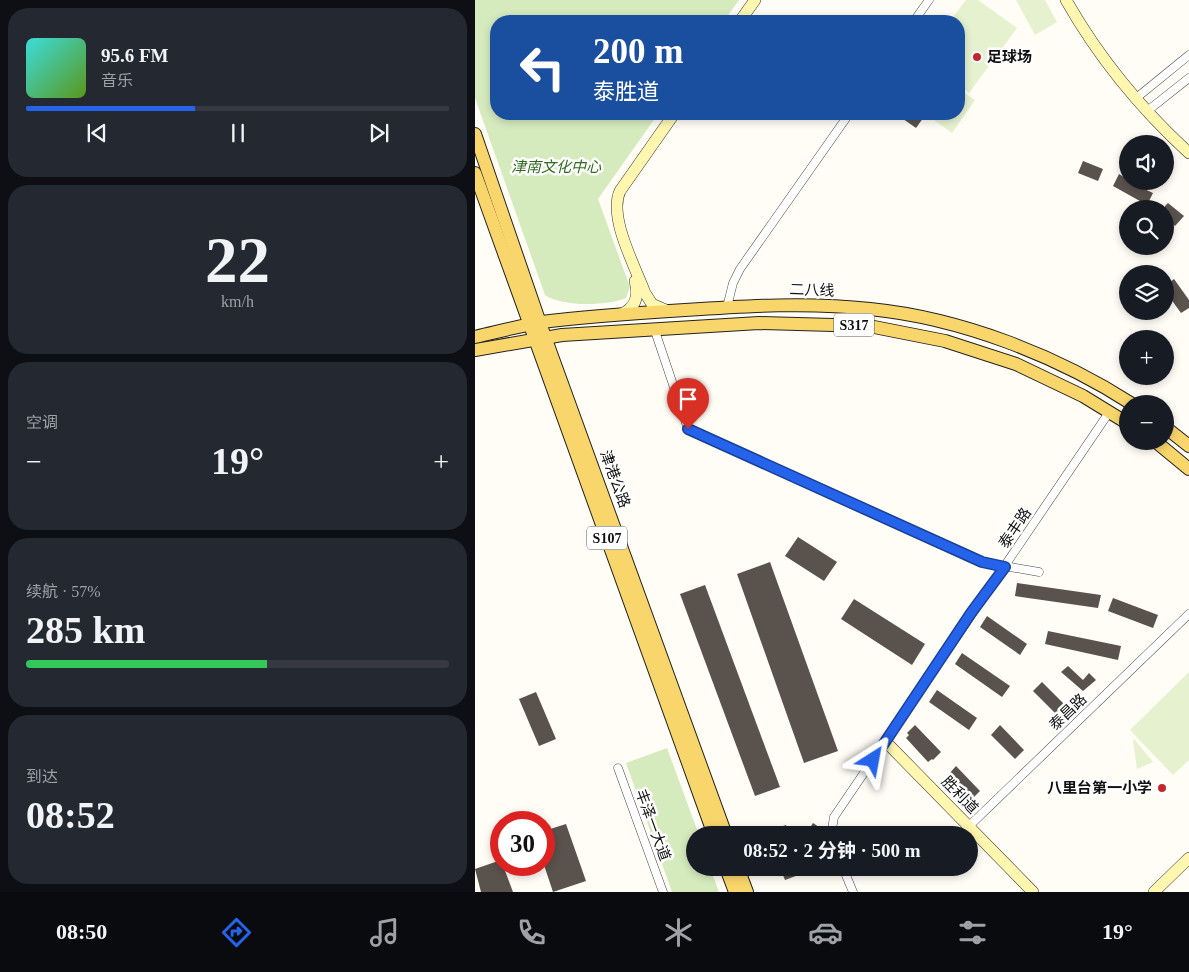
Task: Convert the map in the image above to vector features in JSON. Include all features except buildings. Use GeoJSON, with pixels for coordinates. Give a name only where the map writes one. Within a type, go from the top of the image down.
{"type":"FeatureCollection","features":[{"type":"Feature","properties":{"kind":"main road","name":"津港公路"},"geometry":{"type":"LineString","coordinates":[[475,134],[531,296],[539,330],[711,826]]}},
{"type":"Feature","properties":{"kind":"main road"},"geometry":{"type":"LineString","coordinates":[[475,172],[500,242],[512,263],[539,330]]}},
{"type":"Feature","properties":{"kind":"main road"},"geometry":{"type":"LineString","coordinates":[[531,296],[541,309],[552,315],[621,314]]}},
{"type":"Feature","properties":{"kind":"main road","name":"二八线"},"geometry":{"type":"LineString","coordinates":[[475,337],[539,330],[621,314],[727,307],[807,305],[854,307],[888,311],[952,325],[1029,351],[1088,378],[1119,396]]}},
{"type":"Feature","properties":{"kind":"main road","name":"二八线"},"geometry":{"type":"LineString","coordinates":[[475,350],[539,330],[562,336],[759,323],[852,324],[885,328],[945,341],[1016,364],[1051,380],[1119,417]]}},
{"type":"Feature","properties":{"kind":"main road","name":"津港公路"},"geometry":{"type":"LineString","coordinates":[[539,330],[723,826]]}},
{"type":"Feature","properties":{"kind":"main road"},"geometry":{"type":"LineString","coordinates":[[1174,434],[1189,446]]}},
{"type":"Feature","properties":{"kind":"main road"},"geometry":{"type":"LineString","coordinates":[[1166,450],[1189,469]]}},
{"type":"Feature","properties":{"kind":"main road"},"geometry":{"type":"LineString","coordinates":[[729,876],[735,892]]}},
{"type":"Feature","properties":{"kind":"main road"},"geometry":{"type":"LineString","coordinates":[[741,876],[747,892]]}},
{"type":"Feature","properties":{"kind":"street"},"geometry":{"type":"LineString","coordinates":[[738,15],[749,0]]}},
{"type":"Feature","properties":{"kind":"street"},"geometry":{"type":"LineString","coordinates":[[744,15],[755,0]]}},
{"type":"Feature","properties":{"kind":"street"},"geometry":{"type":"LineString","coordinates":[[918,15],[929,0]]}},
{"type":"Feature","properties":{"kind":"street"},"geometry":{"type":"LineString","coordinates":[[1066,0],[1101,56],[1189,153]]}},
{"type":"Feature","properties":{"kind":"street"},"geometry":{"type":"LineString","coordinates":[[1071,0],[1101,47],[1137,97]]}},
{"type":"Feature","properties":{"kind":"street"},"geometry":{"type":"LineString","coordinates":[[1137,97],[1189,55]]}},
{"type":"Feature","properties":{"kind":"street"},"geometry":{"type":"LineString","coordinates":[[1148,110],[1189,78]]}},
{"type":"Feature","properties":{"kind":"street"},"geometry":{"type":"LineString","coordinates":[[1148,110],[1189,147]]}},
{"type":"Feature","properties":{"kind":"street"},"geometry":{"type":"LineString","coordinates":[[621,314],[634,305],[637,288],[613,219],[611,198],[616,187],[664,120]]}},
{"type":"Feature","properties":{"kind":"street"},"geometry":{"type":"LineString","coordinates":[[668,311],[652,304],[645,293],[616,216],[615,208],[620,191],[670,120]]}},
{"type":"Feature","properties":{"kind":"street"},"geometry":{"type":"LineString","coordinates":[[727,307],[733,284],[740,269],[845,120]]}},
{"type":"Feature","properties":{"kind":"street"},"geometry":{"type":"LineString","coordinates":[[655,331],[688,429],[982,562],[1039,572]]}},
{"type":"Feature","properties":{"kind":"street","name":"泰丰路"},"geometry":{"type":"LineString","coordinates":[[832,826],[834,817],[1110,411]]}},
{"type":"Feature","properties":{"kind":"street","name":"泰昌路"},"geometry":{"type":"LineString","coordinates":[[969,826],[1189,614]]}},
{"type":"Feature","properties":{"kind":"street","name":"胜利道"},"geometry":{"type":"LineString","coordinates":[[884,744],[965,826]]}},
{"type":"Feature","properties":{"kind":"street","name":"丰泽一大道"},"geometry":{"type":"LineString","coordinates":[[618,768],[663,892]]}},
{"type":"Feature","properties":{"kind":"street","name":"胜利道"},"geometry":{"type":"LineString","coordinates":[[978,839],[1033,892]]}},
{"type":"Feature","properties":{"kind":"street","name":"胜利道"},"geometry":{"type":"LineString","coordinates":[[978,840],[1026,892]]}},
{"type":"Feature","properties":{"kind":"street"},"geometry":{"type":"LineString","coordinates":[[1155,892],[1189,858]]}},
{"type":"Feature","properties":{"kind":"street"},"geometry":{"type":"LineString","coordinates":[[846,876],[853,892]]}},
{"type":"Feature","properties":{"kind":"green space","name":"津南文化中心"},"geometry":{"type":"Polygon","coordinates":[[[475,0],[739,0],[728,15],[490,15],[490,120],[654,120],[598,199],[630,287],[626,298],[618,301],[585,304],[562,302],[545,295],[475,98],[475,0]]]}},
{"type":"Feature","properties":{"kind":"green space","name":"足球场"},"geometry":{"type":"Polygon","coordinates":[[[966,0],[978,0],[1017,28],[969,93],[965,90],[965,15],[955,15],[966,0]]]}},
{"type":"Feature","properties":{"kind":"green space"},"geometry":{"type":"Polygon","coordinates":[[[1016,0],[1045,0],[1057,22],[1035,35],[1016,0]]]}},
{"type":"Feature","properties":{"kind":"green space"},"geometry":{"type":"Polygon","coordinates":[[[965,93],[975,100],[965,114],[965,93]]]}},
{"type":"Feature","properties":{"kind":"green space"},"geometry":{"type":"Polygon","coordinates":[[[934,120],[961,120],[952,133],[934,120]]]}},
{"type":"Feature","properties":{"kind":"green space"},"geometry":{"type":"Polygon","coordinates":[[[1189,672],[1189,760],[1173,775],[1130,730],[1189,672]]]}},
{"type":"Feature","properties":{"kind":"green space"},"geometry":{"type":"Polygon","coordinates":[[[1134,739],[1153,762],[1137,769],[1133,741],[1134,739]]]}},
{"type":"Feature","properties":{"kind":"green space"},"geometry":{"type":"Polygon","coordinates":[[[667,748],[696,826],[686,826],[686,876],[713,876],[719,892],[672,892],[626,763],[667,748]]]}},
{"type":"Feature","properties":{"kind":"place","name":"足球场"},"geometry":{"type":"Point","coordinates":[977,57]}},
{"type":"Feature","properties":{"kind":"place","name":"八里台第一小学"},"geometry":{"type":"Point","coordinates":[1162,788]}},
{"type":"Feature","properties":{"kind":"route"},"geometry":{"type":"LineString","coordinates":[[688,429],[982,562],[1005,567],[971,613],[873,760]]}}]}
